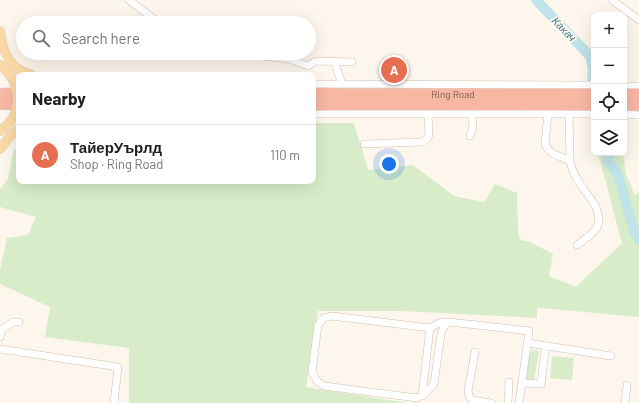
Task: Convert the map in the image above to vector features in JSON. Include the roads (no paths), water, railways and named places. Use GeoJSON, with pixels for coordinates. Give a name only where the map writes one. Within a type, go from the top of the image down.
{"type":"FeatureCollection","features":[{"type":"Feature","properties":{"kind":"highway"},"geometry":{"type":"LineString","coordinates":[[0,94],[16,88]]}},
{"type":"Feature","properties":{"kind":"highway"},"geometry":{"type":"LineString","coordinates":[[316,88],[344,89]]}},
{"type":"Feature","properties":{"kind":"highway","name":"Ring Road"},"geometry":{"type":"LineString","coordinates":[[316,93],[344,89],[403,94],[585,101]]}},
{"type":"Feature","properties":{"kind":"highway"},"geometry":{"type":"LineString","coordinates":[[627,94],[639,94]]}},
{"type":"Feature","properties":{"kind":"highway","name":"Ring Road"},"geometry":{"type":"LineString","coordinates":[[316,105],[585,101]]}},
{"type":"Feature","properties":{"kind":"highway"},"geometry":{"type":"LineString","coordinates":[[0,104],[16,113]]}},
{"type":"Feature","properties":{"kind":"highway"},"geometry":{"type":"LineString","coordinates":[[316,111],[368,104]]}},
{"type":"Feature","properties":{"kind":"highway"},"geometry":{"type":"LineString","coordinates":[[627,105],[639,105]]}},
{"type":"Feature","properties":{"kind":"main road"},"geometry":{"type":"LineString","coordinates":[[0,31],[3,50],[10,61],[22,72]]}},
{"type":"Feature","properties":{"kind":"main road"},"geometry":{"type":"LineString","coordinates":[[3,67],[16,84]]}},
{"type":"Feature","properties":{"kind":"main road"},"geometry":{"type":"LineString","coordinates":[[0,131],[16,113]]}},
{"type":"Feature","properties":{"kind":"main road"},"geometry":{"type":"LineString","coordinates":[[0,149],[16,132]]}},
{"type":"Feature","properties":{"kind":"street"},"geometry":{"type":"LineString","coordinates":[[129,0],[150,16]]}},
{"type":"Feature","properties":{"kind":"street"},"geometry":{"type":"LineString","coordinates":[[612,0],[639,20]]}},
{"type":"Feature","properties":{"kind":"street"},"geometry":{"type":"LineString","coordinates":[[294,60],[308,66],[316,61],[352,62]]}},
{"type":"Feature","properties":{"kind":"street"},"geometry":{"type":"LineString","coordinates":[[334,62],[344,89]]}},
{"type":"Feature","properties":{"kind":"street"},"geometry":{"type":"LineString","coordinates":[[316,84],[344,89],[585,101]]}},
{"type":"Feature","properties":{"kind":"street"},"geometry":{"type":"LineString","coordinates":[[627,86],[639,86]]}},
{"type":"Feature","properties":{"kind":"street"},"geometry":{"type":"LineString","coordinates":[[316,114],[570,114],[585,101],[591,91]]}},
{"type":"Feature","properties":{"kind":"street"},"geometry":{"type":"LineString","coordinates":[[585,101],[591,110]]}},
{"type":"Feature","properties":{"kind":"street"},"geometry":{"type":"LineString","coordinates":[[364,144],[421,142],[427,140],[429,135],[428,114]]}},
{"type":"Feature","properties":{"kind":"street"},"geometry":{"type":"LineString","coordinates":[[470,136],[473,126],[472,114]]}},
{"type":"Feature","properties":{"kind":"street"},"geometry":{"type":"LineString","coordinates":[[548,114],[545,144],[554,154],[570,160]]}},
{"type":"Feature","properties":{"kind":"street"},"geometry":{"type":"LineString","coordinates":[[570,114],[571,166],[574,175],[595,205],[598,215],[598,225],[595,232],[577,245]]}},
{"type":"Feature","properties":{"kind":"street"},"geometry":{"type":"LineString","coordinates":[[627,114],[639,115]]}},
{"type":"Feature","properties":{"kind":"street"},"geometry":{"type":"LineString","coordinates":[[448,322],[443,328],[441,334],[434,384],[422,396],[417,398],[324,386],[317,381],[312,372],[318,325],[324,318],[332,316],[430,328],[442,322],[448,322],[529,331],[519,403]]}},
{"type":"Feature","properties":{"kind":"street"},"geometry":{"type":"LineString","coordinates":[[0,337],[2,329],[13,322],[19,322]]}},
{"type":"Feature","properties":{"kind":"street"},"geometry":{"type":"LineString","coordinates":[[422,396],[430,328]]}},
{"type":"Feature","properties":{"kind":"street"},"geometry":{"type":"LineString","coordinates":[[528,343],[611,356]]}},
{"type":"Feature","properties":{"kind":"street"},"geometry":{"type":"LineString","coordinates":[[0,349],[118,367],[114,403]]}},
{"type":"Feature","properties":{"kind":"street"},"geometry":{"type":"LineString","coordinates":[[522,383],[541,384],[545,351]]}},
{"type":"Feature","properties":{"kind":"street"},"geometry":{"type":"LineString","coordinates":[[475,352],[468,396],[472,400],[491,403]]}},
{"type":"Feature","properties":{"kind":"street"},"geometry":{"type":"LineString","coordinates":[[508,403],[509,382]]}},
{"type":"Feature","properties":{"kind":"street"},"geometry":{"type":"LineString","coordinates":[[625,403],[627,385]]}},
{"type":"Feature","properties":{"kind":"waterway","name":"Какач"},"geometry":{"type":"LineString","coordinates":[[536,0],[590,56],[593,68],[590,94]]}},
{"type":"Feature","properties":{"kind":"waterway","name":"Какач"},"geometry":{"type":"LineString","coordinates":[[608,156],[608,161],[618,175],[634,231],[639,239]]}},
{"type":"Feature","properties":{"kind":"place","name":"ТайерУърлд"},"geometry":{"type":"Point","coordinates":[394,70]}}]}
